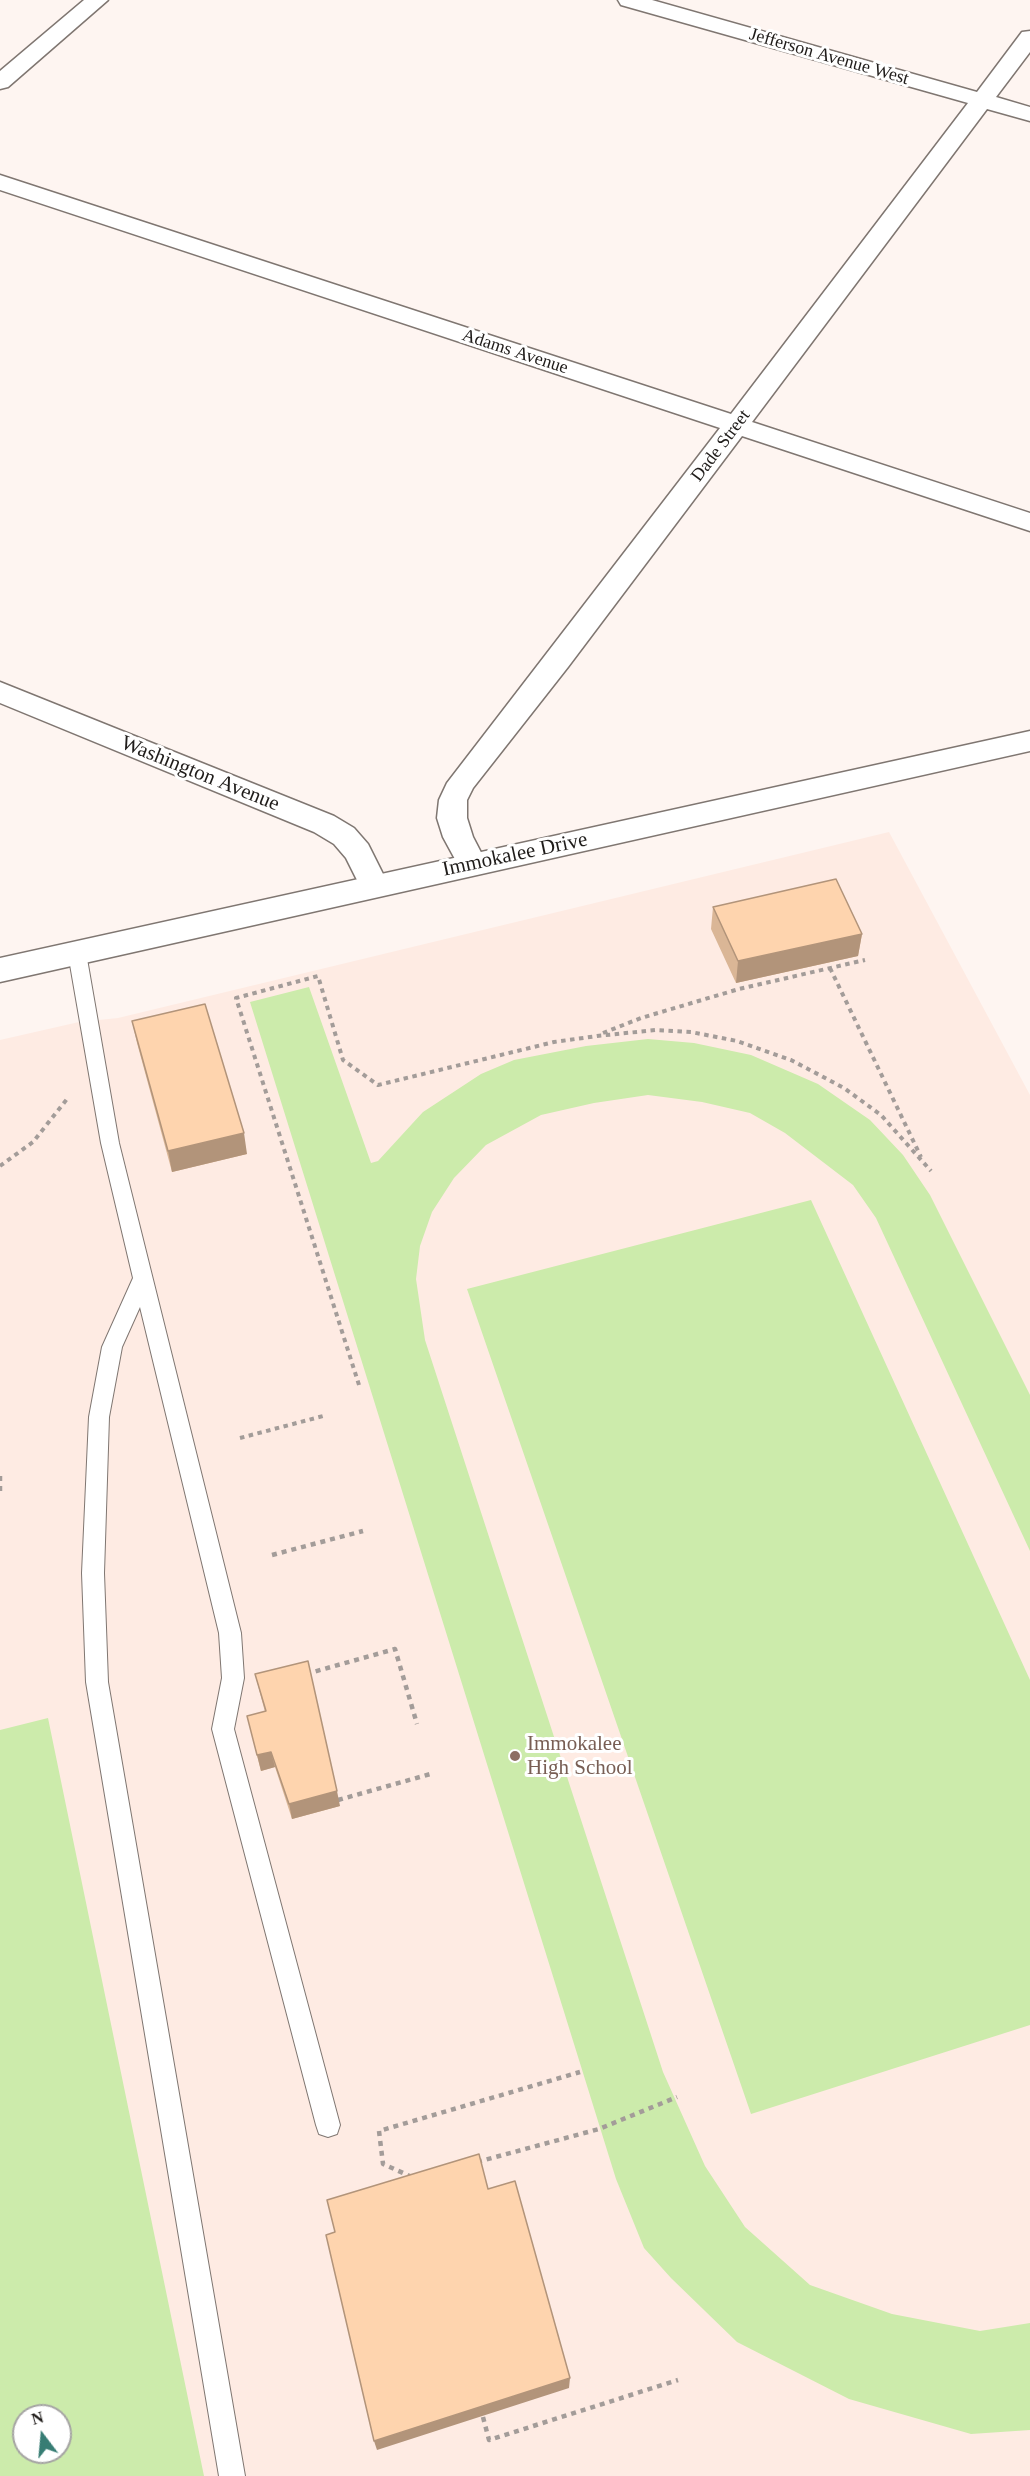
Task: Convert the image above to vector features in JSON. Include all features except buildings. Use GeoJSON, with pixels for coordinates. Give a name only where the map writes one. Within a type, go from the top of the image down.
{"type":"FeatureCollection","features":[{"type":"Feature","properties":{"kind":"street"},"geometry":{"type":"LineString","coordinates":[[0,82],[97,0]]}},
{"type":"Feature","properties":{"kind":"street","name":"Jefferson Avenue West"},"geometry":{"type":"LineString","coordinates":[[629,0],[1030,114]]}},
{"type":"Feature","properties":{"kind":"street","name":"Dade Street"},"geometry":{"type":"LineString","coordinates":[[472,864],[458,837],[452,818],[453,800],[461,783],[566,651],[1030,37]]}},
{"type":"Feature","properties":{"kind":"street","name":"Adams Avenue"},"geometry":{"type":"LineString","coordinates":[[0,182],[1030,522]]}},
{"type":"Feature","properties":{"kind":"street","name":"Washington Avenue"},"geometry":{"type":"LineString","coordinates":[[0,692],[324,824],[344,836],[358,852],[374,886]]}},
{"type":"Feature","properties":{"kind":"street","name":"Immokalee Drive"},"geometry":{"type":"LineString","coordinates":[[0,970],[1030,741]]}},
{"type":"Feature","properties":{"kind":"lane"},"geometry":{"type":"LineString","coordinates":[[77,952],[110,1143],[230,1633],[233,1678],[223,1729],[328,2125]]}},
{"type":"Feature","properties":{"kind":"lane"},"geometry":{"type":"LineString","coordinates":[[143,1278],[112,1347],[99,1418],[93,1573],[97,1682],[232,2476]]}},
{"type":"Feature","properties":{"kind":"path"},"geometry":{"type":"LineString","coordinates":[[597,1035],[641,1018],[739,989],[865,960]]}},
{"type":"Feature","properties":{"kind":"path"},"geometry":{"type":"LineString","coordinates":[[830,968],[924,1162]]}},
{"type":"Feature","properties":{"kind":"path"},"geometry":{"type":"LineString","coordinates":[[359,1385],[236,998],[318,976],[344,1060],[378,1085],[554,1041],[597,1035],[656,1030],[691,1032],[736,1041],[791,1060],[844,1088],[881,1114],[931,1171]]}},
{"type":"Feature","properties":{"kind":"path"},"geometry":{"type":"LineString","coordinates":[[0,1166],[33,1142],[97,1061]]}},
{"type":"Feature","properties":{"kind":"path"},"geometry":{"type":"LineString","coordinates":[[240,1438],[327,1415]]}},
{"type":"Feature","properties":{"kind":"path"},"geometry":{"type":"LineString","coordinates":[[0,1476],[0,1492]]}},
{"type":"Feature","properties":{"kind":"path"},"geometry":{"type":"LineString","coordinates":[[272,1555],[363,1531]]}},
{"type":"Feature","properties":{"kind":"path"},"geometry":{"type":"LineString","coordinates":[[299,1676],[394,1649],[417,1724]]}},
{"type":"Feature","properties":{"kind":"path"},"geometry":{"type":"LineString","coordinates":[[338,1800],[434,1773]]}},
{"type":"Feature","properties":{"kind":"path"},"geometry":{"type":"LineString","coordinates":[[416,2179],[382,2164],[378,2131],[580,2072]]}},
{"type":"Feature","properties":{"kind":"path"},"geometry":{"type":"LineString","coordinates":[[473,2163],[599,2129],[677,2097]]}},
{"type":"Feature","properties":{"kind":"path"},"geometry":{"type":"LineString","coordinates":[[483,2417],[489,2440],[678,2380]]}},
{"type":"Feature","properties":{"kind":"shaded area","name":"Immokalee High School"},"geometry":{"type":"Polygon","coordinates":[[[889,832],[1030,1095],[1030,2476],[0,2476],[0,1040],[79,1022],[118,1018],[889,832]]]}},
{"type":"Feature","properties":{"kind":"green space"},"geometry":{"type":"Polygon","coordinates":[[[309,987],[371,1163],[378,1161],[423,1112],[481,1074],[514,1060],[586,1046],[648,1039],[694,1043],[751,1055],[818,1084],[870,1120],[903,1155],[930,1195],[1030,1395],[1030,1551],[876,1218],[853,1185],[785,1133],[750,1113],[702,1102],[648,1095],[594,1103],[541,1115],[486,1145],[454,1178],[432,1212],[420,1246],[416,1279],[425,1340],[663,2072],[705,2166],[745,2227],[810,2285],[892,2314],[980,2331],[1030,2323],[1030,2430],[971,2434],[849,2399],[737,2342],[671,2278],[644,2248],[616,2179],[250,1002],[309,987]]]}},
{"type":"Feature","properties":{"kind":"green space"},"geometry":{"type":"Polygon","coordinates":[[[811,1200],[1030,1680],[1030,2025],[751,2114],[467,1289],[811,1200]]]}},
{"type":"Feature","properties":{"kind":"green space"},"geometry":{"type":"Polygon","coordinates":[[[48,1718],[204,2476],[0,2476],[0,1730],[48,1718]]]}},
{"type":"Feature","properties":{"kind":"place","name":"Immokalee High School"},"geometry":{"type":"Point","coordinates":[515,1756]}}]}
